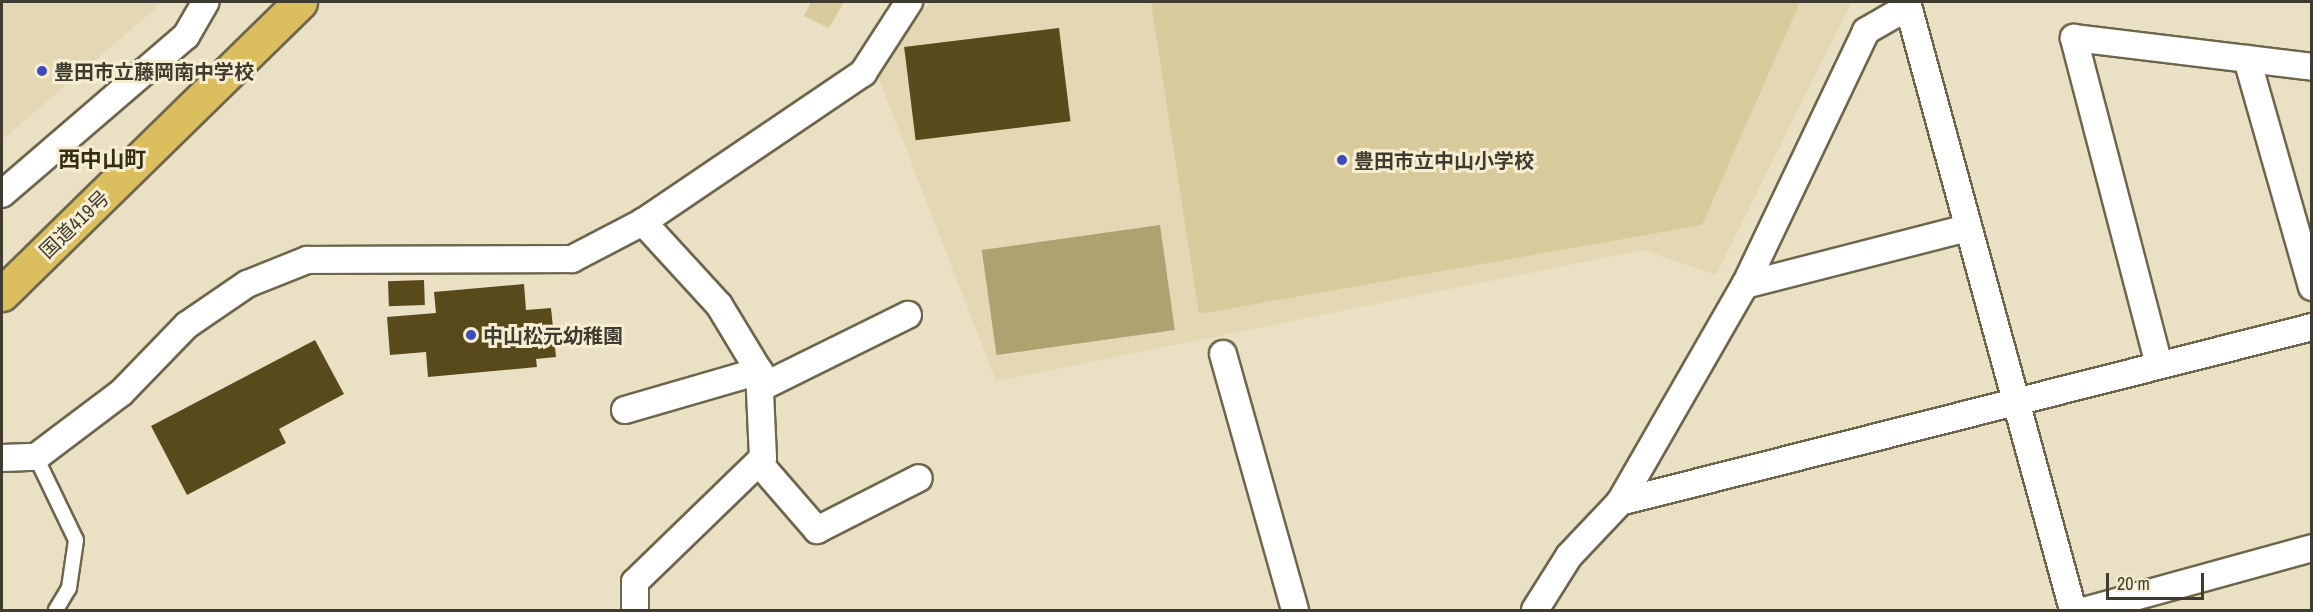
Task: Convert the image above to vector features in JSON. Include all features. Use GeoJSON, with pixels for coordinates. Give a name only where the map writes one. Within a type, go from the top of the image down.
{"type":"FeatureCollection","features":[{"type":"Feature","properties":{"kind":"highway","name":"国道419号"},"geometry":{"type":"LineString","coordinates":[[2,294],[300,2]]}},
{"type":"Feature","properties":{"kind":"street"},"geometry":{"type":"LineString","coordinates":[[2,194],[186,36],[206,2]]}},
{"type":"Feature","properties":{"kind":"street"},"geometry":{"type":"LineString","coordinates":[[2,458],[36,457],[121,393],[187,324],[247,284],[307,260],[572,259],[643,222],[863,73],[909,2]]}},
{"type":"Feature","properties":{"kind":"street"},"geometry":{"type":"LineString","coordinates":[[1535,610],[1569,556],[1620,502],[1745,285],[1866,31],[1907,5],[2073,610]]}},
{"type":"Feature","properties":{"kind":"street"},"geometry":{"type":"LineString","coordinates":[[2158,365],[2074,39],[2312,67]]}},
{"type":"Feature","properties":{"kind":"street"},"geometry":{"type":"LineString","coordinates":[[2247,59],[2312,287]]}},
{"type":"Feature","properties":{"kind":"street"},"geometry":{"type":"LineString","coordinates":[[634,610],[635,582],[764,458],[759,379],[719,305],[643,222]]}},
{"type":"Feature","properties":{"kind":"street"},"geometry":{"type":"LineString","coordinates":[[1745,285],[1967,228]]}},
{"type":"Feature","properties":{"kind":"street"},"geometry":{"type":"LineString","coordinates":[[625,410],[759,379],[909,315]]}},
{"type":"Feature","properties":{"kind":"street"},"geometry":{"type":"LineString","coordinates":[[1620,502],[2312,327]]}},
{"type":"Feature","properties":{"kind":"street"},"geometry":{"type":"LineString","coordinates":[[1223,354],[1295,610]]}},
{"type":"Feature","properties":{"kind":"street"},"geometry":{"type":"LineString","coordinates":[[759,463],[817,530],[919,478]]}},
{"type":"Feature","properties":{"kind":"street"},"geometry":{"type":"LineString","coordinates":[[2087,610],[2312,548]]}},
{"type":"Feature","properties":{"kind":"lane"},"geometry":{"type":"LineString","coordinates":[[36,457],[76,540],[69,588],[56,610]]}},
{"type":"Feature","properties":{"kind":"shaded area","name":"豊田市立藤岡南中学校"},"geometry":{"type":"Polygon","coordinates":[[[2,2],[163,2],[2,140],[2,2]]]}},
{"type":"Feature","properties":{"kind":"shaded area"},"geometry":{"type":"Polygon","coordinates":[[[811,2],[844,2],[829,28],[804,16],[811,2]]]}},
{"type":"Feature","properties":{"kind":"shaded area","name":"豊田市立中山小学校"},"geometry":{"type":"Polygon","coordinates":[[[931,2],[1852,2],[1716,275],[1644,250],[996,381],[875,69],[931,2]]]}},
{"type":"Feature","properties":{"kind":"shaded area"},"geometry":{"type":"Polygon","coordinates":[[[1151,2],[1800,2],[1702,225],[1199,314],[1151,2]]]}},
{"type":"Feature","properties":{"kind":"shaded area"},"geometry":{"type":"Polygon","coordinates":[[[1160,225],[1175,330],[997,355],[982,250],[1160,225]]]}},
{"type":"Feature","properties":{"kind":"building"},"geometry":{"type":"Polygon","coordinates":[[[1059,28],[1070,121],[916,140],[904,47],[1059,28]]]}},
{"type":"Feature","properties":{"kind":"building"},"geometry":{"type":"Polygon","coordinates":[[[424,280],[425,305],[389,306],[388,281],[424,280]]]}},
{"type":"Feature","properties":{"kind":"building","name":"中山松元幼稚園"},"geometry":{"type":"Polygon","coordinates":[[[524,284],[526,310],[551,308],[556,357],[536,359],[537,367],[428,377],[426,352],[390,355],[387,317],[436,313],[434,292],[524,284]]]}},
{"type":"Feature","properties":{"kind":"building"},"geometry":{"type":"Polygon","coordinates":[[[315,340],[344,394],[279,429],[286,443],[187,495],[151,426],[315,340]]]}},
{"type":"Feature","properties":{"kind":"place","name":"豊田市立藤岡南中学校"},"geometry":{"type":"Point","coordinates":[42,71]}},
{"type":"Feature","properties":{"kind":"place","name":"豊田市立中山小学校"},"geometry":{"type":"Point","coordinates":[1342,160]}},
{"type":"Feature","properties":{"kind":"place","name":"中山松元幼稚園"},"geometry":{"type":"Point","coordinates":[471,335]}},
{"type":"Feature","properties":{"kind":"district","name":"西中山町"},"geometry":{"type":"Point","coordinates":[102,160]}}]}
